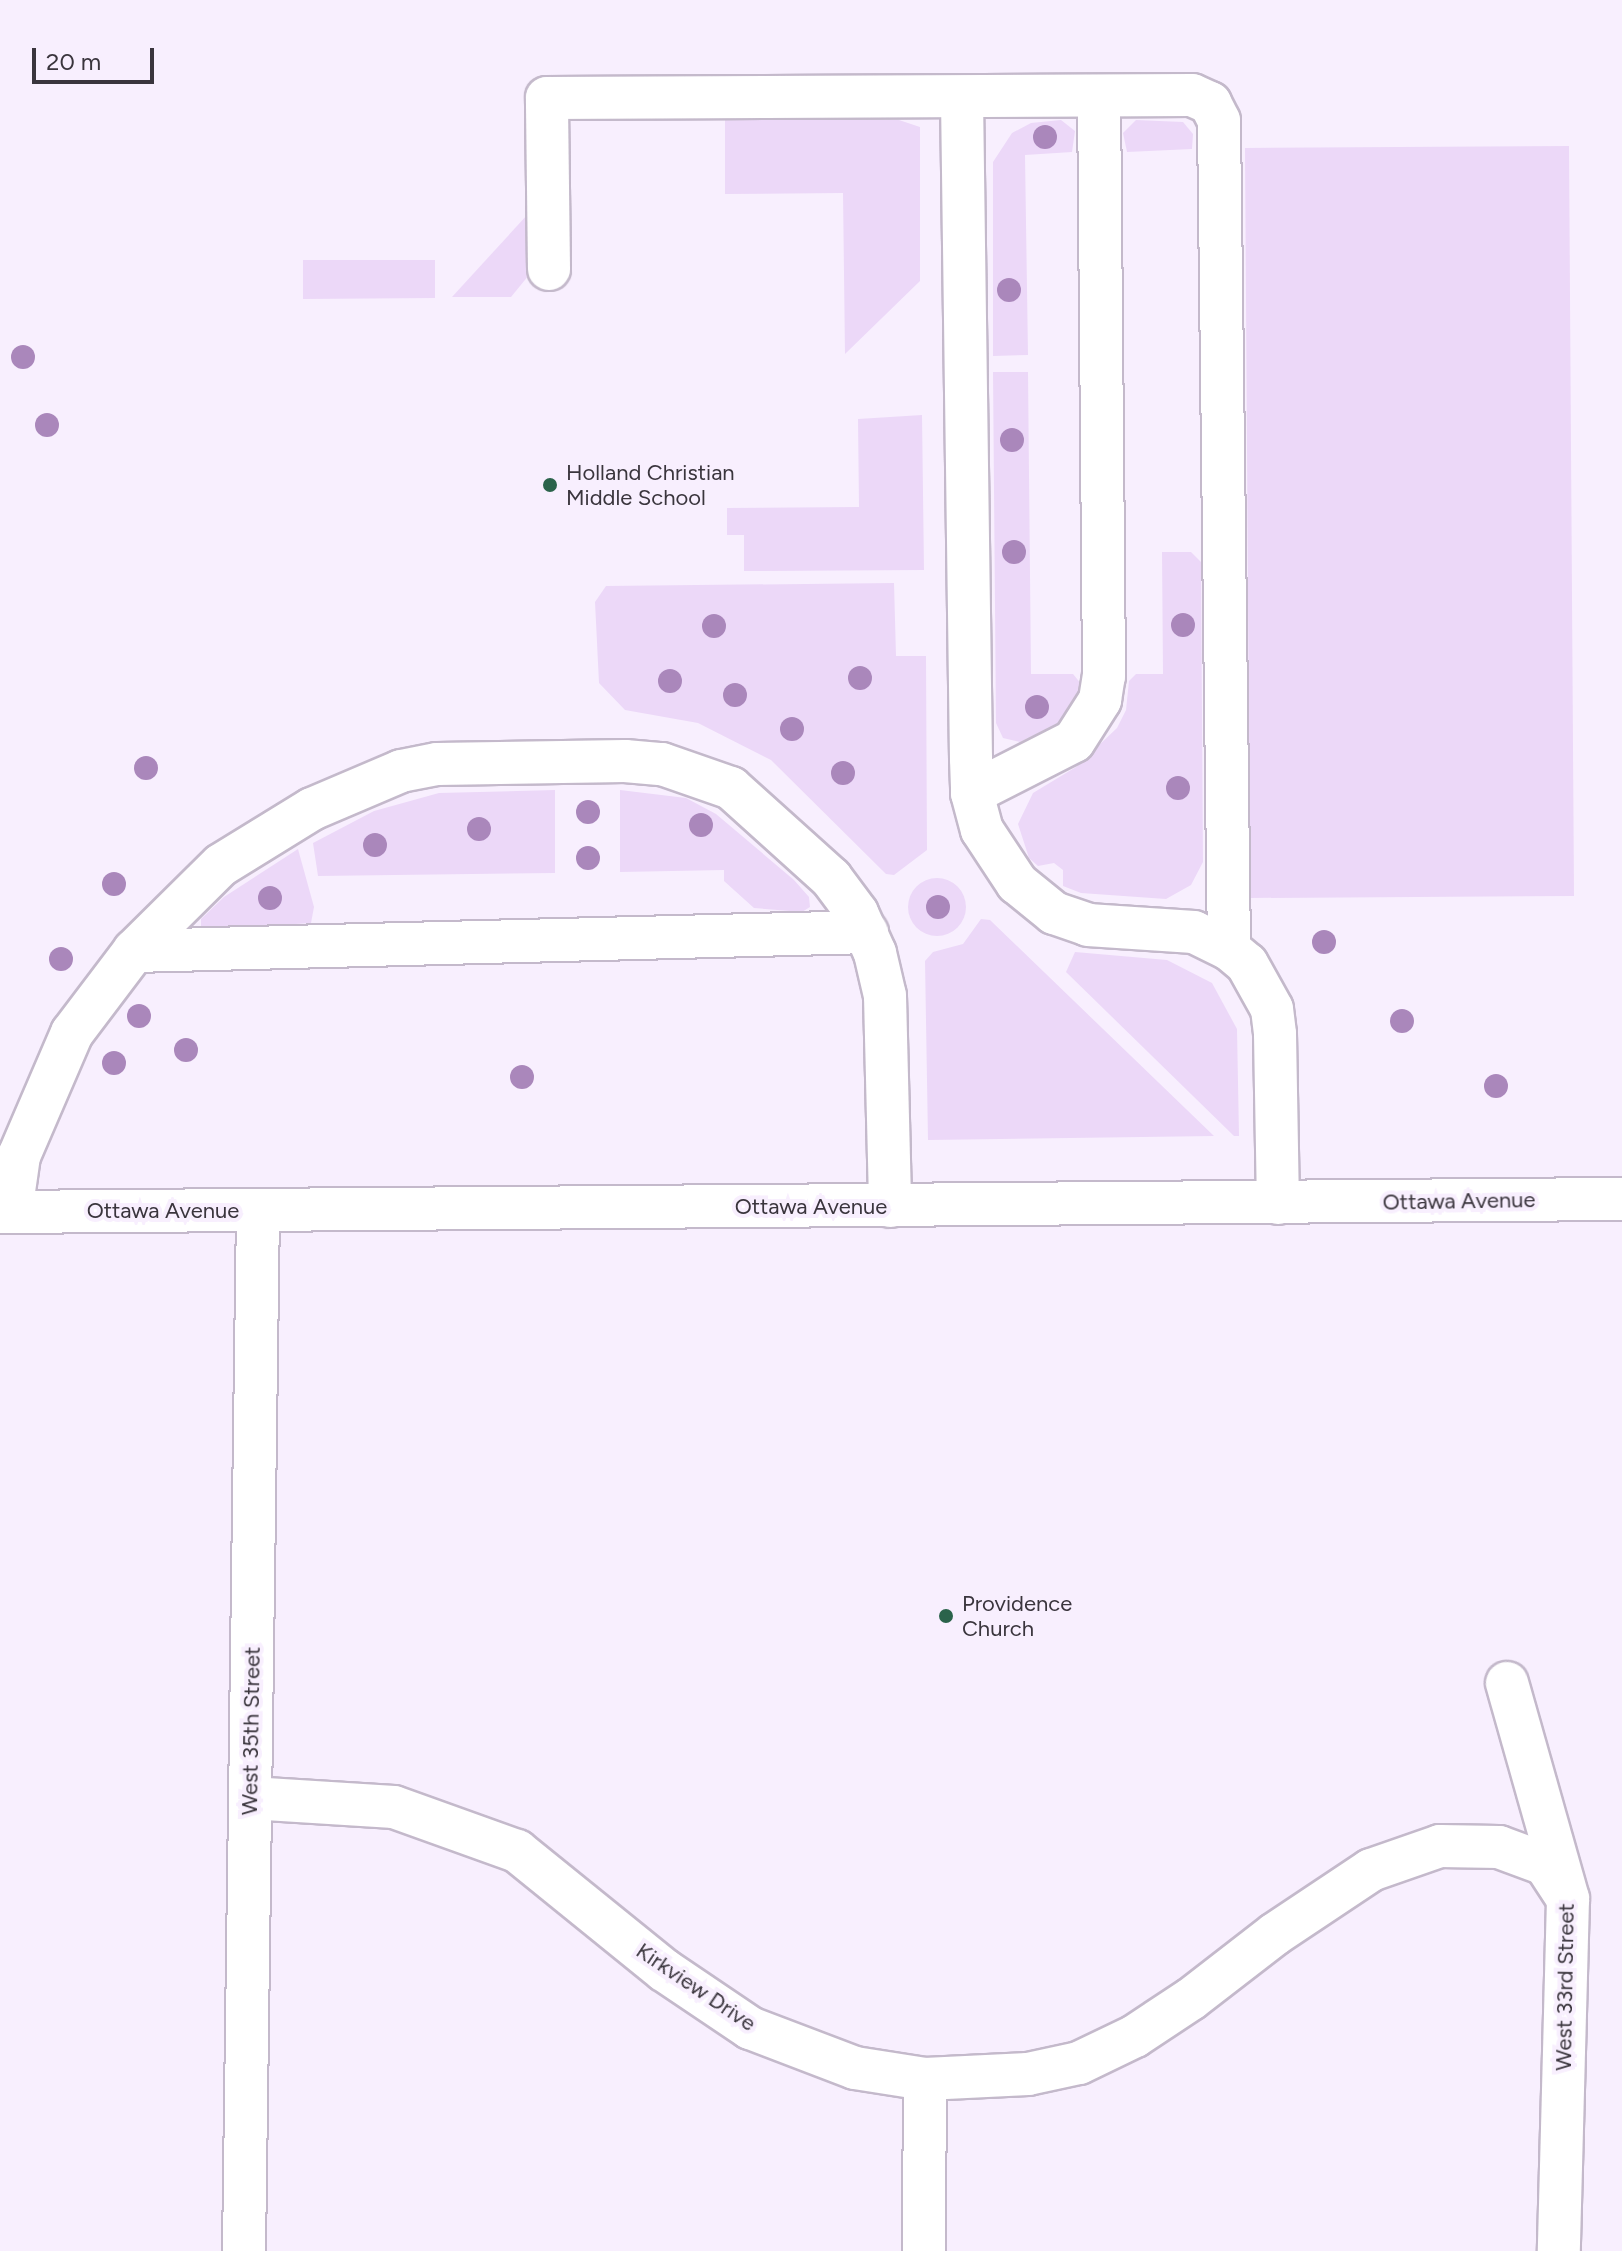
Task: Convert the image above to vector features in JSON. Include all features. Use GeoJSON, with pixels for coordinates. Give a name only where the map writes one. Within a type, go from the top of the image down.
{"type":"FeatureCollection","features":[{"type":"Feature","properties":{"kind":"street"},"geometry":{"type":"LineString","coordinates":[[972,793],[1074,741],[1100,700],[1104,676],[1099,96]]}},
{"type":"Feature","properties":{"kind":"street"},"geometry":{"type":"LineString","coordinates":[[549,269],[547,98],[1199,96],[1210,103],[1219,121],[1229,949]]}},
{"type":"Feature","properties":{"kind":"street"},"geometry":{"type":"LineString","coordinates":[[962,98],[972,793],[982,830],[1001,864],[1054,913],[1088,925],[1194,932],[1229,949],[1247,964],[1272,1009],[1278,1203]]}},
{"type":"Feature","properties":{"kind":"street"},"geometry":{"type":"LineString","coordinates":[[6,1212],[19,1156],[46,1086],[72,1033],[134,951],[188,895],[250,845],[372,780],[437,764],[625,761],[697,773],[731,788],[760,809],[831,878],[867,932],[885,996],[890,1206]]}},
{"type":"Feature","properties":{"kind":"street"},"geometry":{"type":"LineString","coordinates":[[134,951],[867,932]]}},
{"type":"Feature","properties":{"kind":"street","name":"Ottawa Avenue"},"geometry":{"type":"LineString","coordinates":[[6,1212],[1622,1199]]}},
{"type":"Feature","properties":{"kind":"street","name":"West 35th Street"},"geometry":{"type":"LineString","coordinates":[[244,2251],[258,1210]]}},
{"type":"Feature","properties":{"kind":"street","name":"West 33rd Street"},"geometry":{"type":"LineString","coordinates":[[1507,1683],[1568,1899],[1559,2251]]}},
{"type":"Feature","properties":{"kind":"street","name":"Kirkview Drive"},"geometry":{"type":"LineString","coordinates":[[250,1798],[394,1807],[517,1851],[664,1970],[750,2028],[855,2068],[925,2079],[1028,2074],[1079,2063],[1135,2036],[1191,1999],[1275,1934],[1371,1870],[1440,1846],[1499,1847],[1545,1864],[1568,1899]]}},
{"type":"Feature","properties":{"kind":"street"},"geometry":{"type":"LineString","coordinates":[[924,2251],[925,2079]]}},
{"type":"Feature","properties":{"kind":"shaded area"},"geometry":{"type":"Polygon","coordinates":[[[725,119],[899,120],[920,127],[920,281],[845,354],[843,193],[725,194],[725,119]]]}},
{"type":"Feature","properties":{"kind":"shaded area"},"geometry":{"type":"Polygon","coordinates":[[[1061,120],[1075,131],[1072,152],[1025,155],[1028,355],[993,356],[993,162],[1012,133],[1031,123],[1061,120]]]}},
{"type":"Feature","properties":{"kind":"shaded area"},"geometry":{"type":"Polygon","coordinates":[[[1136,120],[1183,122],[1193,134],[1192,149],[1127,152],[1123,133],[1136,120]]]}},
{"type":"Feature","properties":{"kind":"shaded area"},"geometry":{"type":"Polygon","coordinates":[[[1569,146],[1574,896],[1250,898],[1245,148],[1569,146]]]}},
{"type":"Feature","properties":{"kind":"shaded area"},"geometry":{"type":"Polygon","coordinates":[[[528,214],[529,275],[511,297],[452,297],[528,214]]]}},
{"type":"Feature","properties":{"kind":"shaded area"},"geometry":{"type":"Polygon","coordinates":[[[303,260],[435,260],[435,298],[303,299],[303,260]]]}},
{"type":"Feature","properties":{"kind":"shaded area"},"geometry":{"type":"Polygon","coordinates":[[[993,372],[1028,372],[1031,674],[1073,674],[1082,685],[1059,723],[1020,742],[1003,738],[996,723],[993,372]]]}},
{"type":"Feature","properties":{"kind":"shaded area"},"geometry":{"type":"Polygon","coordinates":[[[922,415],[924,570],[744,571],[744,535],[727,535],[727,508],[859,507],[858,419],[922,415]]]}},
{"type":"Feature","properties":{"kind":"shaded area"},"geometry":{"type":"Polygon","coordinates":[[[1162,552],[1191,552],[1201,562],[1203,862],[1191,885],[1166,899],[1081,893],[1063,886],[1063,870],[1054,863],[1038,866],[1029,858],[1018,824],[1033,793],[1076,767],[1117,728],[1126,710],[1129,681],[1136,674],[1163,674],[1162,552]]]}},
{"type":"Feature","properties":{"kind":"shaded area"},"geometry":{"type":"Polygon","coordinates":[[[894,583],[896,656],[926,656],[927,850],[894,875],[886,874],[771,760],[698,723],[625,710],[599,683],[595,602],[606,586],[894,583]]]}},
{"type":"Feature","properties":{"kind":"shaded area"},"geometry":{"type":"Polygon","coordinates":[[[555,790],[555,873],[318,876],[313,843],[374,811],[439,793],[555,790]]]}},
{"type":"Feature","properties":{"kind":"shaded area"},"geometry":{"type":"Polygon","coordinates":[[[620,790],[686,798],[716,814],[794,880],[809,897],[810,907],[802,912],[754,908],[724,881],[724,870],[620,872],[620,790]]]}},
{"type":"Feature","properties":{"kind":"shaded area"},"geometry":{"type":"Polygon","coordinates":[[[298,849],[314,907],[311,923],[201,930],[201,919],[224,897],[298,849]]]}},
{"type":"Feature","properties":{"kind":"shaded area"},"geometry":{"type":"Polygon","coordinates":[[[937,878],[948,880],[957,887],[964,896],[964,918],[957,927],[948,934],[937,936],[926,934],[917,927],[910,918],[908,907],[910,896],[917,887],[926,880],[937,878]]]}},
{"type":"Feature","properties":{"kind":"shaded area"},"geometry":{"type":"Polygon","coordinates":[[[981,919],[990,920],[1214,1136],[928,1140],[925,961],[933,952],[963,944],[981,919]]]}},
{"type":"Feature","properties":{"kind":"shaded area"},"geometry":{"type":"Polygon","coordinates":[[[1075,952],[1167,960],[1212,983],[1237,1029],[1239,1136],[1234,1136],[1066,972],[1075,952]]]}},
{"type":"Feature","properties":{"kind":"place","name":"Holland Christian Middle School"},"geometry":{"type":"Point","coordinates":[550,485]}},
{"type":"Feature","properties":{"kind":"place","name":"Providence Church"},"geometry":{"type":"Point","coordinates":[946,1616]}}]}
